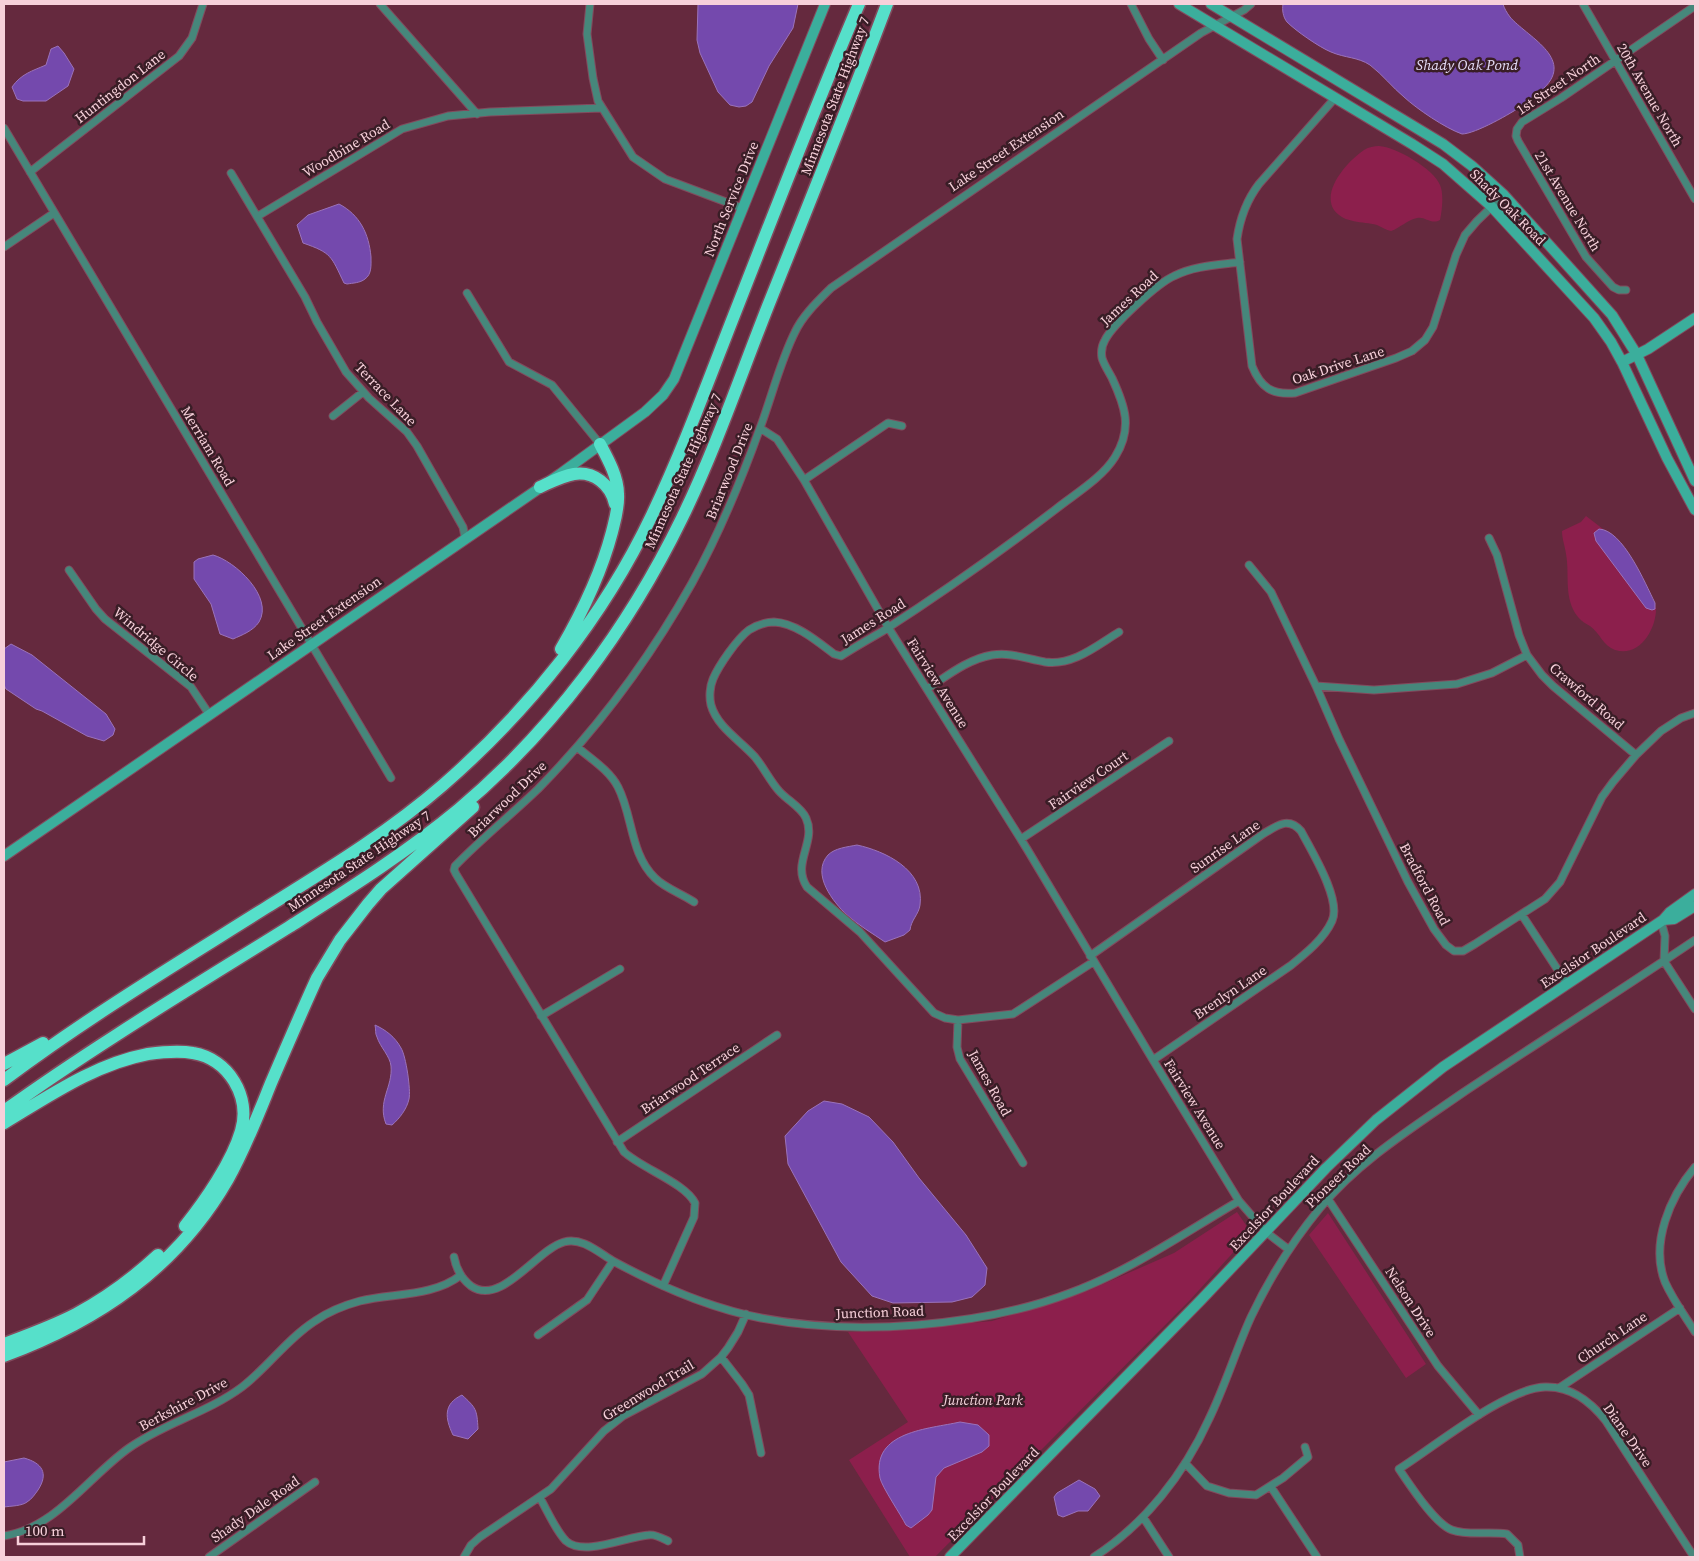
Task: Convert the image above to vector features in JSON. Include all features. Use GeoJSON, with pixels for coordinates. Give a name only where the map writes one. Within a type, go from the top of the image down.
{"type":"FeatureCollection","features":[{"type":"Feature","properties":{"kind":"highway","name":"Minnesota State Highway 7"},"geometry":{"type":"LineString","coordinates":[[4,1080],[149,981],[315,877],[393,825],[442,786],[472,758],[518,711],[552,671],[596,612],[634,550],[651,516],[685,439],[821,93],[859,4]]}},
{"type":"Feature","properties":{"kind":"highway","name":"Minnesota State Highway 7"},"geometry":{"type":"LineString","coordinates":[[4,1111],[86,1054],[389,862],[462,806],[500,771],[540,730],[591,668],[623,622],[660,560],[683,516],[887,4]]}},
{"type":"Feature","properties":{"kind":"highway"},"geometry":{"type":"LineString","coordinates":[[518,711],[562,648],[595,585],[607,550],[617,511],[618,495],[615,476],[600,444]]}},
{"type":"Feature","properties":{"kind":"highway"},"geometry":{"type":"LineString","coordinates":[[540,487],[575,474],[590,476],[603,482],[608,488],[615,501],[617,511]]}},
{"type":"Feature","properties":{"kind":"highway"},"geometry":{"type":"LineString","coordinates":[[4,1357],[75,1325],[111,1304],[153,1271],[196,1226],[220,1191],[239,1158],[316,978],[335,946],[381,889],[488,792],[540,730]]}},
{"type":"Feature","properties":{"kind":"highway"},"geometry":{"type":"LineString","coordinates":[[4,1064],[149,981]]}},
{"type":"Feature","properties":{"kind":"highway"},"geometry":{"type":"LineString","coordinates":[[4,1123],[66,1086],[100,1069],[132,1058],[176,1051],[201,1055],[222,1067],[237,1086],[243,1110],[241,1131],[216,1181],[191,1218],[164,1249],[121,1286],[90,1306],[60,1322],[4,1344]]}},
{"type":"Feature","properties":{"kind":"main road","name":"North Service Drive"},"geometry":{"type":"LineString","coordinates":[[657,402],[674,379],[825,4]]}},
{"type":"Feature","properties":{"kind":"main road","name":"Shady Oak Road"},"geometry":{"type":"LineString","coordinates":[[1179,4],[1443,164],[1492,206],[1594,318],[1611,342],[1663,451],[1695,510]]}},
{"type":"Feature","properties":{"kind":"main road","name":"Shady Oak Road"},"geometry":{"type":"LineString","coordinates":[[1211,4],[1443,144],[1472,166],[1504,195],[1612,315],[1637,355],[1695,482]]}},
{"type":"Feature","properties":{"kind":"main road"},"geometry":{"type":"LineString","coordinates":[[1622,362],[1637,355],[1695,318]]}},
{"type":"Feature","properties":{"kind":"main road","name":"Lake Street Extension"},"geometry":{"type":"LineString","coordinates":[[4,856],[540,487],[657,402]]}},
{"type":"Feature","properties":{"kind":"main road","name":"Excelsior Boulevard"},"geometry":{"type":"LineString","coordinates":[[950,1557],[1266,1232],[1343,1150],[1406,1095],[1457,1057],[1662,921],[1670,912],[1695,894]]}},
{"type":"Feature","properties":{"kind":"main road","name":"Excelsior Boulevard"},"geometry":{"type":"LineString","coordinates":[[1662,921],[1674,919],[1695,906]]}},
{"type":"Feature","properties":{"kind":"street","name":"Huntingdon Lane"},"geometry":{"type":"LineString","coordinates":[[30,172],[179,56],[192,38],[203,4]]}},
{"type":"Feature","properties":{"kind":"street"},"geometry":{"type":"LineString","coordinates":[[380,4],[477,114]]}},
{"type":"Feature","properties":{"kind":"street"},"geometry":{"type":"LineString","coordinates":[[590,4],[587,34],[598,100],[633,157],[665,179],[742,208]]}},
{"type":"Feature","properties":{"kind":"street"},"geometry":{"type":"LineString","coordinates":[[1131,4],[1149,39],[1163,60]]}},
{"type":"Feature","properties":{"kind":"street","name":"Lake Street Extension"},"geometry":{"type":"LineString","coordinates":[[817,302],[846,277],[1214,25],[1244,10],[1251,4]]}},
{"type":"Feature","properties":{"kind":"street","name":"20th Avenue North"},"geometry":{"type":"LineString","coordinates":[[1583,4],[1695,199]]}},
{"type":"Feature","properties":{"kind":"street","name":"1st Street North"},"geometry":{"type":"LineString","coordinates":[[1516,136],[1516,129],[1522,122],[1695,6]]}},
{"type":"Feature","properties":{"kind":"street","name":"Oak Drive Lane"},"geometry":{"type":"LineString","coordinates":[[1335,98],[1250,197],[1238,231],[1237,239],[1252,366],[1256,377],[1263,386],[1273,392],[1295,394],[1396,358],[1412,351],[1425,340],[1433,326],[1460,244],[1477,221],[1504,195]]}},
{"type":"Feature","properties":{"kind":"street","name":"Woodbine Road"},"geometry":{"type":"LineString","coordinates":[[258,216],[402,129],[448,116],[602,108]]}},
{"type":"Feature","properties":{"kind":"street","name":"Merriam Road"},"geometry":{"type":"LineString","coordinates":[[4,128],[391,778]]}},
{"type":"Feature","properties":{"kind":"street","name":"21st Avenue North"},"geometry":{"type":"LineString","coordinates":[[1516,136],[1586,257],[1613,287],[1619,290],[1626,290]]}},
{"type":"Feature","properties":{"kind":"street","name":"Terrace Lane"},"geometry":{"type":"LineString","coordinates":[[231,173],[258,216],[346,372],[363,392],[395,420],[417,446],[463,527],[466,537]]}},
{"type":"Feature","properties":{"kind":"street"},"geometry":{"type":"LineString","coordinates":[[4,248],[54,213]]}},
{"type":"Feature","properties":{"kind":"street","name":"James Road"},"geometry":{"type":"LineString","coordinates":[[1023,1163],[960,1059],[957,1048],[958,1020],[945,1018],[934,1012],[860,932],[807,888],[801,872],[809,832],[805,816],[779,791],[754,757],[717,718],[711,705],[710,692],[713,679],[745,634],[758,625],[775,622],[790,626],[834,654],[841,656],[965,576],[1102,472],[1115,457],[1123,439],[1126,416],[1123,402],[1102,358],[1102,348],[1106,339],[1114,327],[1172,276],[1195,268],[1240,262]]}},
{"type":"Feature","properties":{"kind":"street"},"geometry":{"type":"LineString","coordinates":[[467,293],[508,362],[552,385],[600,444]]}},
{"type":"Feature","properties":{"kind":"street","name":"Briarwood Drive"},"geometry":{"type":"LineString","coordinates":[[662,1286],[694,1217],[695,1203],[687,1192],[624,1152],[454,870],[577,747],[626,685],[660,636],[692,583],[718,532],[760,428],[786,352],[796,330],[817,302]]}},
{"type":"Feature","properties":{"kind":"street"},"geometry":{"type":"LineString","coordinates":[[333,416],[363,392]]}},
{"type":"Feature","properties":{"kind":"street"},"geometry":{"type":"LineString","coordinates":[[804,480],[888,423],[902,426]]}},
{"type":"Feature","properties":{"kind":"street","name":"Fairview Avenue"},"geometry":{"type":"LineString","coordinates":[[760,428],[777,440],[804,480],[888,627],[1021,839],[1239,1201],[1266,1232],[1288,1249]]}},
{"type":"Feature","properties":{"kind":"street","name":"Crawford Road"},"geometry":{"type":"LineString","coordinates":[[1489,538],[1497,555],[1519,635],[1527,655],[1553,686],[1636,755]]}},
{"type":"Feature","properties":{"kind":"street","name":"Bradford Road"},"geometry":{"type":"LineString","coordinates":[[1249,565],[1271,592],[1408,882],[1434,929],[1446,945],[1454,950],[1463,951],[1476,944],[1545,899],[1560,882],[1602,797],[1636,755],[1672,724],[1695,713]]}},
{"type":"Feature","properties":{"kind":"street","name":"Windridge Circle"},"geometry":{"type":"LineString","coordinates":[[69,570],[105,619],[191,687],[209,714]]}},
{"type":"Feature","properties":{"kind":"street"},"geometry":{"type":"LineString","coordinates":[[927,689],[968,663],[982,658],[1016,655],[1058,663],[1083,655],[1118,632]]}},
{"type":"Feature","properties":{"kind":"street"},"geometry":{"type":"LineString","coordinates":[[1316,686],[1374,690],[1457,684],[1492,673],[1527,655]]}},
{"type":"Feature","properties":{"kind":"street","name":"Fairview Court"},"geometry":{"type":"LineString","coordinates":[[1021,839],[1169,741]]}},
{"type":"Feature","properties":{"kind":"street"},"geometry":{"type":"LineString","coordinates":[[577,747],[604,769],[618,786],[638,849],[648,870],[656,879],[694,902]]}},
{"type":"Feature","properties":{"kind":"street","name":"Sunrise Lane"},"geometry":{"type":"LineString","coordinates":[[958,1020],[1013,1014],[1092,959],[1263,834],[1276,826],[1288,823],[1295,825],[1301,831],[1332,900],[1334,908],[1333,920],[1319,940]]}},
{"type":"Feature","properties":{"kind":"street"},"geometry":{"type":"LineString","coordinates":[[1522,914],[1566,984]]}},
{"type":"Feature","properties":{"kind":"street"},"geometry":{"type":"LineString","coordinates":[[1662,921],[1665,936],[1664,961],[1695,1009]]}},
{"type":"Feature","properties":{"kind":"street","name":"Brenlyn Lane"},"geometry":{"type":"LineString","coordinates":[[1153,1060],[1290,966],[1319,940]]}},
{"type":"Feature","properties":{"kind":"street","name":"Pioneer Road"},"geometry":{"type":"LineString","coordinates":[[1094,1557],[1125,1534],[1143,1517],[1185,1463],[1210,1419],[1251,1318],[1268,1284],[1288,1249],[1328,1199],[1370,1159],[1421,1122],[1695,940]]}},
{"type":"Feature","properties":{"kind":"street"},"geometry":{"type":"LineString","coordinates":[[541,1016],[620,969]]}},
{"type":"Feature","properties":{"kind":"street","name":"Briarwood Terrace"},"geometry":{"type":"LineString","coordinates":[[617,1142],[777,1034]]}},
{"type":"Feature","properties":{"kind":"street"},"geometry":{"type":"LineString","coordinates":[[1695,1167],[1677,1192],[1668,1213],[1659,1250],[1660,1265],[1665,1280],[1695,1332]]}},
{"type":"Feature","properties":{"kind":"street","name":"Nelson Drive"},"geometry":{"type":"LineString","coordinates":[[1328,1199],[1438,1366],[1479,1415]]}},
{"type":"Feature","properties":{"kind":"street","name":"Junction Road"},"geometry":{"type":"LineString","coordinates":[[462,1275],[466,1282],[474,1288],[490,1291],[500,1288],[552,1248],[563,1242],[574,1241],[585,1244],[613,1261],[680,1294],[746,1314],[787,1322],[846,1326],[893,1326],[969,1320],[1070,1294],[1121,1270],[1239,1201]]}},
{"type":"Feature","properties":{"kind":"street"},"geometry":{"type":"LineString","coordinates":[[454,1257],[456,1266],[462,1275]]}},
{"type":"Feature","properties":{"kind":"street"},"geometry":{"type":"LineString","coordinates":[[538,1335],[587,1300],[613,1261]]}},
{"type":"Feature","properties":{"kind":"street","name":"Berkshire Drive"},"geometry":{"type":"LineString","coordinates":[[4,1536],[29,1529],[45,1520],[110,1463],[149,1435],[220,1402],[243,1386],[287,1343],[315,1320],[360,1301],[429,1290],[452,1282],[462,1275]]}},
{"type":"Feature","properties":{"kind":"street","name":"Church Lane"},"geometry":{"type":"LineString","coordinates":[[1559,1388],[1680,1308]]}},
{"type":"Feature","properties":{"kind":"street","name":"Greenwood Trail"},"geometry":{"type":"LineString","coordinates":[[464,1557],[471,1545],[480,1537],[540,1498],[563,1478],[604,1431],[623,1416],[702,1374],[721,1358],[738,1332],[746,1314]]}},
{"type":"Feature","properties":{"kind":"street"},"geometry":{"type":"LineString","coordinates":[[721,1358],[749,1396],[760,1453]]}},
{"type":"Feature","properties":{"kind":"street","name":"Diane Drive"},"geometry":{"type":"LineString","coordinates":[[1520,1557],[1518,1546],[1506,1534],[1498,1532],[1452,1531],[1446,1527],[1434,1516],[1399,1469],[1479,1415],[1517,1393],[1545,1387],[1573,1392],[1586,1400],[1606,1421],[1694,1557]]}},
{"type":"Feature","properties":{"kind":"street"},"geometry":{"type":"LineString","coordinates":[[1185,1463],[1207,1486],[1229,1493],[1256,1495],[1271,1486],[1308,1457],[1305,1447]]}},
{"type":"Feature","properties":{"kind":"street","name":"Shady Dale Road"},"geometry":{"type":"LineString","coordinates":[[209,1557],[315,1482]]}},
{"type":"Feature","properties":{"kind":"street"},"geometry":{"type":"LineString","coordinates":[[1271,1486],[1317,1557]]}},
{"type":"Feature","properties":{"kind":"street"},"geometry":{"type":"LineString","coordinates":[[540,1498],[567,1542],[574,1545],[589,1547],[652,1534],[668,1541]]}},
{"type":"Feature","properties":{"kind":"street"},"geometry":{"type":"LineString","coordinates":[[1143,1517],[1169,1557]]}},
{"type":"Feature","properties":{"kind":"green space"},"geometry":{"type":"Polygon","coordinates":[[[1379,146],[1395,150],[1414,160],[1436,179],[1442,193],[1440,220],[1434,222],[1417,218],[1391,231],[1377,225],[1348,220],[1334,210],[1331,194],[1338,176],[1364,150],[1379,146]]]}},
{"type":"Feature","properties":{"kind":"green space"},"geometry":{"type":"Polygon","coordinates":[[[1586,516],[1603,529],[1599,529],[1655,609],[1656,607],[1654,624],[1650,632],[1632,650],[1615,650],[1607,646],[1590,626],[1579,618],[1570,602],[1566,551],[1562,531],[1581,522],[1586,516]]]}},
{"type":"Feature","properties":{"kind":"green space","name":"Junction Park"},"geometry":{"type":"Polygon","coordinates":[[[1237,1212],[1250,1231],[1250,1234],[1190,1300],[935,1557],[910,1557],[849,1460],[908,1422],[848,1332],[871,1332],[992,1321],[1085,1292],[1174,1253],[1237,1212]]]}},
{"type":"Feature","properties":{"kind":"green space"},"geometry":{"type":"Polygon","coordinates":[[[1328,1213],[1426,1364],[1406,1378],[1309,1235],[1328,1213]]]}},
{"type":"Feature","properties":{"kind":"water"},"geometry":{"type":"Polygon","coordinates":[[[698,4],[798,4],[793,28],[769,66],[752,102],[746,106],[730,105],[718,92],[700,53],[697,40],[698,4]]]}},
{"type":"Feature","properties":{"kind":"water","name":"Shady Oak Pond"},"geometry":{"type":"Polygon","coordinates":[[[1283,4],[1503,4],[1510,17],[1545,48],[1551,57],[1554,67],[1552,77],[1542,90],[1518,109],[1484,127],[1462,134],[1440,123],[1416,107],[1370,65],[1361,60],[1331,52],[1302,34],[1286,20],[1283,13],[1283,4]]]}},
{"type":"Feature","properties":{"kind":"water"},"geometry":{"type":"Polygon","coordinates":[[[58,46],[74,69],[68,86],[46,101],[23,101],[17,99],[12,87],[15,83],[31,71],[46,65],[51,49],[58,46]]]}},
{"type":"Feature","properties":{"kind":"water"},"geometry":{"type":"Polygon","coordinates":[[[339,204],[358,220],[366,233],[370,249],[370,272],[365,279],[356,283],[344,283],[330,257],[320,250],[303,243],[297,225],[308,215],[339,204]]]}},
{"type":"Feature","properties":{"kind":"water"},"geometry":{"type":"Polygon","coordinates":[[[1599,529],[1608,532],[1625,548],[1655,603],[1655,609],[1646,608],[1596,541],[1594,533],[1599,529]]]}},
{"type":"Feature","properties":{"kind":"water"},"geometry":{"type":"Polygon","coordinates":[[[213,555],[232,564],[241,572],[257,591],[261,602],[262,612],[257,625],[233,639],[220,634],[211,604],[194,579],[194,562],[213,555]]]}},
{"type":"Feature","properties":{"kind":"water"},"geometry":{"type":"Polygon","coordinates":[[[11,644],[32,655],[106,714],[115,729],[113,735],[104,741],[87,736],[36,709],[6,689],[4,685],[4,649],[11,644]]]}},
{"type":"Feature","properties":{"kind":"water"},"geometry":{"type":"Polygon","coordinates":[[[857,845],[891,857],[910,872],[916,882],[920,893],[920,905],[910,930],[904,935],[885,942],[847,915],[830,895],[823,879],[823,862],[828,855],[838,849],[857,845]]]}},
{"type":"Feature","properties":{"kind":"water"},"geometry":{"type":"Polygon","coordinates":[[[375,1025],[390,1034],[399,1044],[405,1058],[408,1073],[408,1103],[402,1114],[392,1125],[386,1124],[383,1108],[390,1081],[391,1066],[376,1036],[375,1025]]]}},
{"type":"Feature","properties":{"kind":"water"},"geometry":{"type":"Polygon","coordinates":[[[824,1101],[842,1104],[869,1117],[893,1142],[919,1178],[966,1235],[987,1268],[985,1285],[972,1297],[952,1302],[893,1303],[872,1296],[841,1262],[788,1164],[785,1136],[808,1111],[824,1101]]]}},
{"type":"Feature","properties":{"kind":"water"},"geometry":{"type":"Polygon","coordinates":[[[462,1395],[473,1406],[477,1417],[478,1429],[468,1439],[453,1435],[447,1417],[451,1403],[462,1395]]]}},
{"type":"Feature","properties":{"kind":"water"},"geometry":{"type":"Polygon","coordinates":[[[960,1422],[978,1425],[989,1435],[989,1446],[982,1452],[944,1468],[936,1477],[932,1510],[911,1528],[906,1525],[880,1478],[880,1462],[884,1450],[893,1441],[905,1435],[919,1430],[960,1422]]]}},
{"type":"Feature","properties":{"kind":"water"},"geometry":{"type":"Polygon","coordinates":[[[24,1458],[35,1463],[42,1470],[43,1479],[41,1484],[29,1501],[19,1505],[4,1507],[4,1462],[24,1458]]]}},
{"type":"Feature","properties":{"kind":"water"},"geometry":{"type":"Polygon","coordinates":[[[1079,1480],[1095,1489],[1100,1496],[1088,1511],[1078,1511],[1063,1517],[1058,1515],[1054,1497],[1057,1493],[1079,1480]]]}}]}
